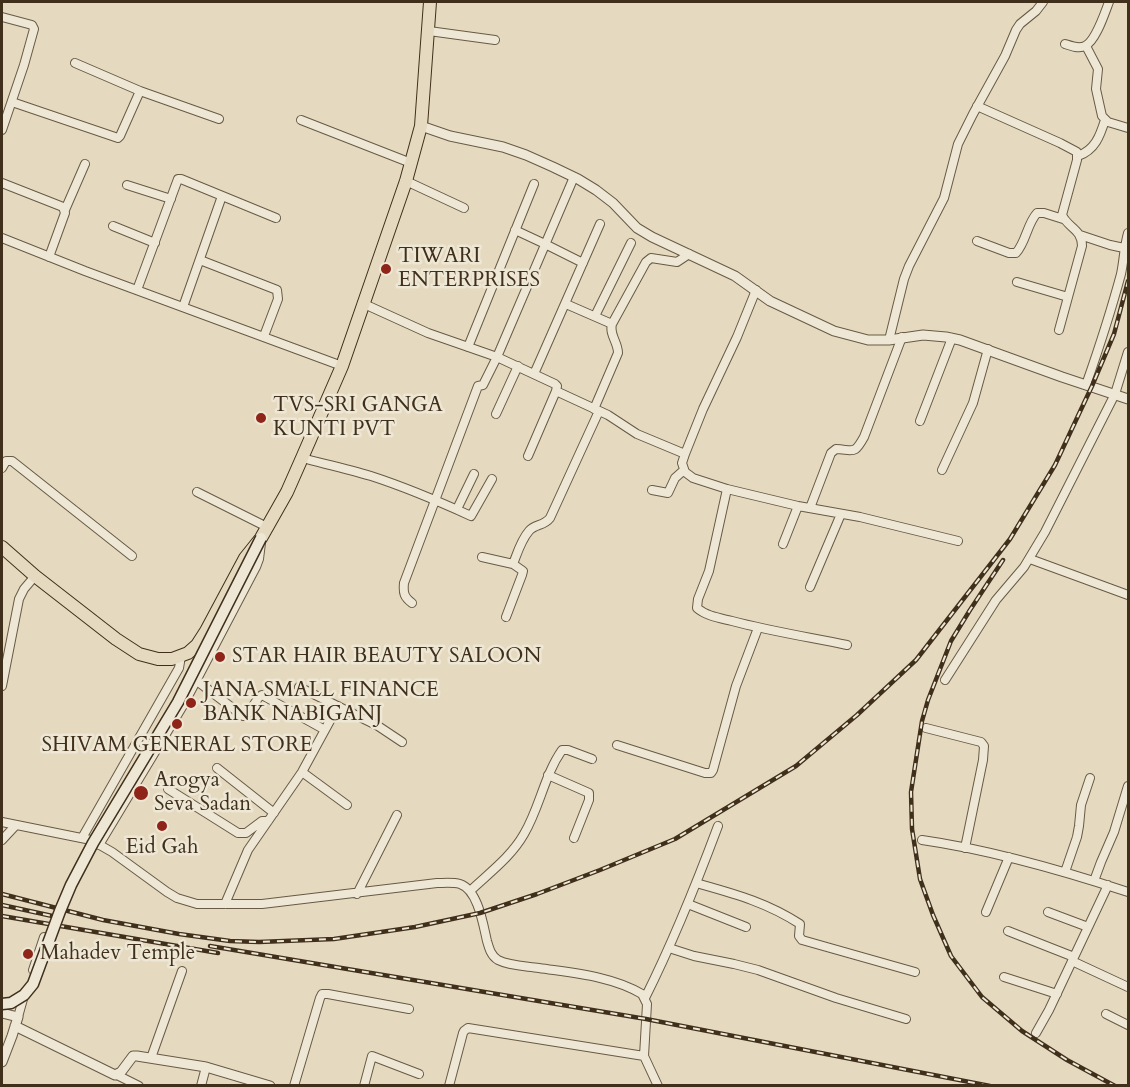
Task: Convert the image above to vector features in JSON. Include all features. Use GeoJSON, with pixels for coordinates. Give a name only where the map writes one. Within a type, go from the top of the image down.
{"type":"FeatureCollection","features":[{"type":"Feature","properties":{"kind":"main road"},"geometry":{"type":"LineString","coordinates":[[2,1004],[11,1003],[24,995],[33,984],[71,885],[93,843],[178,702],[286,492],[342,366],[406,181],[421,126],[430,2]]}},
{"type":"Feature","properties":{"kind":"main road"},"geometry":{"type":"LineString","coordinates":[[2,547],[35,576],[128,648],[139,654],[158,659],[172,659],[188,653],[197,645],[245,558],[264,532]]}},
{"type":"Feature","properties":{"kind":"street"},"geometry":{"type":"LineString","coordinates":[[889,340],[904,279],[944,198],[955,151],[1005,56],[1016,30],[1043,2]]}},
{"type":"Feature","properties":{"kind":"street"},"geometry":{"type":"LineString","coordinates":[[1065,44],[1074,47],[1086,46],[1090,43],[1110,2]]}},
{"type":"Feature","properties":{"kind":"street"},"geometry":{"type":"LineString","coordinates":[[2,17],[34,27],[2,130]]}},
{"type":"Feature","properties":{"kind":"street"},"geometry":{"type":"LineString","coordinates":[[429,31],[495,40]]}},
{"type":"Feature","properties":{"kind":"street"},"geometry":{"type":"LineString","coordinates":[[1086,46],[1098,69],[1096,89],[1105,120],[1113,125],[1128,128]]}},
{"type":"Feature","properties":{"kind":"street"},"geometry":{"type":"LineString","coordinates":[[75,63],[140,91],[219,119]]}},
{"type":"Feature","properties":{"kind":"street"},"geometry":{"type":"LineString","coordinates":[[12,102],[117,138],[120,136],[140,91]]}},
{"type":"Feature","properties":{"kind":"street"},"geometry":{"type":"LineString","coordinates":[[977,106],[1074,149],[1078,156],[1062,212],[1063,219]]}},
{"type":"Feature","properties":{"kind":"street"},"geometry":{"type":"LineString","coordinates":[[301,120],[411,163]]}},
{"type":"Feature","properties":{"kind":"street"},"geometry":{"type":"LineString","coordinates":[[1078,156],[1093,146],[1105,120]]}},
{"type":"Feature","properties":{"kind":"street"},"geometry":{"type":"LineString","coordinates":[[421,126],[450,136],[503,147],[574,177],[613,203],[637,228],[652,237],[735,276],[770,301],[834,331],[868,340],[889,340],[923,335],[952,338],[1128,399]]}},
{"type":"Feature","properties":{"kind":"street"},"geometry":{"type":"LineString","coordinates":[[49,257],[65,210],[85,164]]}},
{"type":"Feature","properties":{"kind":"street"},"geometry":{"type":"LineString","coordinates":[[412,603],[404,594],[404,583],[478,386],[483,385],[497,357],[574,177]]}},
{"type":"Feature","properties":{"kind":"street"},"geometry":{"type":"LineString","coordinates":[[137,290],[177,180],[180,179],[222,195],[276,218]]}},
{"type":"Feature","properties":{"kind":"street"},"geometry":{"type":"LineString","coordinates":[[406,181],[464,208]]}},
{"type":"Feature","properties":{"kind":"street"},"geometry":{"type":"LineString","coordinates":[[2,183],[58,204],[65,210]]}},
{"type":"Feature","properties":{"kind":"street"},"geometry":{"type":"LineString","coordinates":[[468,347],[534,184]]}},
{"type":"Feature","properties":{"kind":"street"},"geometry":{"type":"LineString","coordinates":[[127,185],[171,199]]}},
{"type":"Feature","properties":{"kind":"street"},"geometry":{"type":"LineString","coordinates":[[183,307],[222,195]]}},
{"type":"Feature","properties":{"kind":"street"},"geometry":{"type":"LineString","coordinates":[[977,242],[1009,253],[1016,253],[1020,249],[1033,218],[1037,213],[1044,213],[1063,219],[1080,235],[1124,248]]}},
{"type":"Feature","properties":{"kind":"street"},"geometry":{"type":"LineString","coordinates":[[534,374],[600,224]]}},
{"type":"Feature","properties":{"kind":"street"},"geometry":{"type":"LineString","coordinates":[[113,226],[155,243]]}},
{"type":"Feature","properties":{"kind":"street"},"geometry":{"type":"LineString","coordinates":[[515,230],[583,263]]}},
{"type":"Feature","properties":{"kind":"street"},"geometry":{"type":"LineString","coordinates":[[1086,384],[1117,288],[1128,233]]}},
{"type":"Feature","properties":{"kind":"street"},"geometry":{"type":"LineString","coordinates":[[1059,330],[1082,246],[1080,235]]}},
{"type":"Feature","properties":{"kind":"street"},"geometry":{"type":"LineString","coordinates":[[2,238],[342,366]]}},
{"type":"Feature","properties":{"kind":"street"},"geometry":{"type":"LineString","coordinates":[[595,316],[631,243]]}},
{"type":"Feature","properties":{"kind":"street"},"geometry":{"type":"LineString","coordinates":[[513,564],[527,533],[546,523],[550,518],[597,410],[618,353],[611,333],[612,324],[648,260],[654,258],[677,262],[689,254]]}},
{"type":"Feature","properties":{"kind":"street"},"geometry":{"type":"LineString","coordinates":[[200,260],[278,290],[278,299],[264,336]]}},
{"type":"Feature","properties":{"kind":"street"},"geometry":{"type":"LineString","coordinates":[[1017,282],[1068,297]]}},
{"type":"Feature","properties":{"kind":"street"},"geometry":{"type":"LineString","coordinates":[[756,290],[685,454],[682,463],[688,475],[727,489],[798,506],[860,516],[958,541]]}},
{"type":"Feature","properties":{"kind":"street"},"geometry":{"type":"LineString","coordinates":[[362,303],[415,328],[497,357],[555,384],[556,391],[528,456]]}},
{"type":"Feature","properties":{"kind":"street"},"geometry":{"type":"LineString","coordinates":[[566,304],[612,324]]}},
{"type":"Feature","properties":{"kind":"street"},"geometry":{"type":"LineString","coordinates":[[810,508],[831,453],[836,449],[852,451],[859,447],[902,338]]}},
{"type":"Feature","properties":{"kind":"street"},"geometry":{"type":"LineString","coordinates":[[920,421],[952,338]]}},
{"type":"Feature","properties":{"kind":"street"},"geometry":{"type":"LineString","coordinates":[[942,470],[970,410],[988,349]]}},
{"type":"Feature","properties":{"kind":"street"},"geometry":{"type":"LineString","coordinates":[[945,680],[996,600],[1030,559],[1111,393],[1128,352]]}},
{"type":"Feature","properties":{"kind":"street"},"geometry":{"type":"LineString","coordinates":[[496,414],[518,366]]}},
{"type":"Feature","properties":{"kind":"street"},"geometry":{"type":"LineString","coordinates":[[556,391],[615,419],[637,434],[685,454]]}},
{"type":"Feature","properties":{"kind":"street"},"geometry":{"type":"LineString","coordinates":[[302,458],[368,475],[471,516],[492,480]]}},
{"type":"Feature","properties":{"kind":"street"},"geometry":{"type":"LineString","coordinates":[[2,468],[6,461],[12,461],[132,556]]}},
{"type":"Feature","properties":{"kind":"street"},"geometry":{"type":"LineString","coordinates":[[652,490],[668,493],[675,478],[684,470]]}},
{"type":"Feature","properties":{"kind":"street"},"geometry":{"type":"LineString","coordinates":[[457,509],[474,474]]}},
{"type":"Feature","properties":{"kind":"street"},"geometry":{"type":"LineString","coordinates":[[727,489],[709,570],[696,608],[713,616],[758,628],[847,645]]}},
{"type":"Feature","properties":{"kind":"street"},"geometry":{"type":"LineString","coordinates":[[99,845],[167,734],[259,559],[264,532],[197,492]]}},
{"type":"Feature","properties":{"kind":"street"},"geometry":{"type":"LineString","coordinates":[[783,544],[798,506]]}},
{"type":"Feature","properties":{"kind":"street"},"geometry":{"type":"LineString","coordinates":[[810,586],[841,514]]}},
{"type":"Feature","properties":{"kind":"street"},"geometry":{"type":"LineString","coordinates":[[482,557],[513,564],[523,572],[506,616]]}},
{"type":"Feature","properties":{"kind":"street"},"geometry":{"type":"LineString","coordinates":[[1030,559],[1128,595]]}},
{"type":"Feature","properties":{"kind":"street"},"geometry":{"type":"LineString","coordinates":[[2,686],[19,599],[35,576]]}},
{"type":"Feature","properties":{"kind":"street"},"geometry":{"type":"LineString","coordinates":[[617,745],[711,773],[736,686],[758,628]]}},
{"type":"Feature","properties":{"kind":"street"},"geometry":{"type":"LineString","coordinates":[[82,838],[179,668],[181,656]]}},
{"type":"Feature","properties":{"kind":"street"},"geometry":{"type":"LineString","coordinates":[[196,681],[243,716],[246,716],[262,695],[325,730]]}},
{"type":"Feature","properties":{"kind":"street"},"geometry":{"type":"LineString","coordinates":[[299,687],[378,726],[402,742]]}},
{"type":"Feature","properties":{"kind":"street"},"geometry":{"type":"LineString","coordinates":[[225,904],[248,850],[302,772],[338,706]]}},
{"type":"Feature","properties":{"kind":"street"},"geometry":{"type":"LineString","coordinates":[[926,728],[981,742],[984,746],[985,751],[965,848]]}},
{"type":"Feature","properties":{"kind":"street"},"geometry":{"type":"LineString","coordinates":[[470,891],[515,848],[525,832],[548,775],[561,752],[564,749],[592,759]]}},
{"type":"Feature","properties":{"kind":"street"},"geometry":{"type":"LineString","coordinates":[[217,768],[274,813]]}},
{"type":"Feature","properties":{"kind":"street"},"geometry":{"type":"LineString","coordinates":[[302,772],[347,805]]}},
{"type":"Feature","properties":{"kind":"street"},"geometry":{"type":"LineString","coordinates":[[548,775],[589,793],[589,800],[574,838]]}},
{"type":"Feature","properties":{"kind":"street"},"geometry":{"type":"LineString","coordinates":[[1065,872],[1077,837],[1082,805],[1090,778]]}},
{"type":"Feature","properties":{"kind":"street"},"geometry":{"type":"LineString","coordinates":[[1094,881],[1114,832],[1128,786]]}},
{"type":"Feature","properties":{"kind":"street"},"geometry":{"type":"LineString","coordinates":[[168,789],[238,832],[246,833],[262,821],[268,821]]}},
{"type":"Feature","properties":{"kind":"street"},"geometry":{"type":"LineString","coordinates":[[357,894],[397,815]]}},
{"type":"Feature","properties":{"kind":"street"},"geometry":{"type":"LineString","coordinates":[[2,822],[82,838],[99,845],[167,892],[177,898],[197,904],[262,904],[449,883],[459,884],[470,891],[480,913],[490,951],[496,959],[611,981],[642,994],[647,1011],[644,1056],[658,1086]]}},
{"type":"Feature","properties":{"kind":"street"},"geometry":{"type":"LineString","coordinates":[[2,840],[16,825]]}},
{"type":"Feature","properties":{"kind":"street"},"geometry":{"type":"LineString","coordinates":[[645,998],[688,904],[718,826]]}},
{"type":"Feature","properties":{"kind":"street"},"geometry":{"type":"LineString","coordinates":[[922,840],[1009,856],[1128,892]]}},
{"type":"Feature","properties":{"kind":"street"},"geometry":{"type":"LineString","coordinates":[[986,912],[1009,856]]}},
{"type":"Feature","properties":{"kind":"street"},"geometry":{"type":"LineString","coordinates":[[696,883],[738,894],[767,906],[800,924],[802,940],[915,972]]}},
{"type":"Feature","properties":{"kind":"street"},"geometry":{"type":"LineString","coordinates":[[1036,1033],[1057,994],[1108,885]]}},
{"type":"Feature","properties":{"kind":"street"},"geometry":{"type":"LineString","coordinates":[[688,904],[746,927]]}},
{"type":"Feature","properties":{"kind":"street"},"geometry":{"type":"LineString","coordinates":[[1048,912],[1088,927]]}},
{"type":"Feature","properties":{"kind":"street"},"geometry":{"type":"LineString","coordinates":[[1008,931],[1128,986]]}},
{"type":"Feature","properties":{"kind":"street"},"geometry":{"type":"LineString","coordinates":[[2,1062],[44,937]]}},
{"type":"Feature","properties":{"kind":"street"},"geometry":{"type":"LineString","coordinates":[[669,948],[758,970],[836,998],[906,1019]]}},
{"type":"Feature","properties":{"kind":"street"},"geometry":{"type":"LineString","coordinates":[[151,1058],[182,971]]}},
{"type":"Feature","properties":{"kind":"street"},"geometry":{"type":"LineString","coordinates":[[1004,977],[1057,994]]}},
{"type":"Feature","properties":{"kind":"street"},"geometry":{"type":"LineString","coordinates":[[294,1086],[322,994],[409,1009]]}},
{"type":"Feature","properties":{"kind":"street"},"geometry":{"type":"LineString","coordinates":[[2,1013],[86,1062],[140,1086]]}},
{"type":"Feature","properties":{"kind":"street"},"geometry":{"type":"LineString","coordinates":[[1106,1014],[1128,1025]]}},
{"type":"Feature","properties":{"kind":"street"},"geometry":{"type":"LineString","coordinates":[[449,1086],[463,1033],[468,1028],[644,1056]]}},
{"type":"Feature","properties":{"kind":"street"},"geometry":{"type":"LineString","coordinates":[[117,1075],[133,1056],[137,1056],[206,1067],[270,1086]]}},
{"type":"Feature","properties":{"kind":"street"},"geometry":{"type":"LineString","coordinates":[[364,1086],[372,1056],[419,1074]]}},
{"type":"Feature","properties":{"kind":"street"},"geometry":{"type":"LineString","coordinates":[[201,1086],[206,1067]]}},
{"type":"Feature","properties":{"kind":"railway"},"geometry":{"type":"LineString","coordinates":[[2,894],[103,920],[230,941],[334,939],[415,927],[480,913],[537,894],[675,839],[796,766],[857,715],[916,660],[1010,539],[1055,465],[1114,334],[1128,281]]}},
{"type":"Feature","properties":{"kind":"railway"},"geometry":{"type":"LineString","coordinates":[[1003,560],[951,641],[922,721],[911,792],[912,829],[920,879],[951,956],[982,997],[1022,1031],[1067,1060],[1115,1086]]}},
{"type":"Feature","properties":{"kind":"railway"},"geometry":{"type":"LineString","coordinates":[[2,905],[57,917]]}},
{"type":"Feature","properties":{"kind":"railway"},"geometry":{"type":"LineString","coordinates":[[2,916],[218,953]]}},
{"type":"Feature","properties":{"kind":"railway"},"geometry":{"type":"LineString","coordinates":[[210,946],[646,1019],[990,1086]]}},
{"type":"Feature","properties":{"kind":"place","name":"TIWARI ENTERPRISES"},"geometry":{"type":"Point","coordinates":[386,269]}},
{"type":"Feature","properties":{"kind":"place","name":"TVS-SRI GANGA KUNTI PVT"},"geometry":{"type":"Point","coordinates":[261,418]}},
{"type":"Feature","properties":{"kind":"place","name":"STAR HAIR BEAUTY SALOON"},"geometry":{"type":"Point","coordinates":[220,657]}},
{"type":"Feature","properties":{"kind":"place","name":"JANA SMALL FINANCE BANK NABIGANJ"},"geometry":{"type":"Point","coordinates":[191,703]}},
{"type":"Feature","properties":{"kind":"place","name":"SHIVAM GENERAL STORE"},"geometry":{"type":"Point","coordinates":[177,724]}},
{"type":"Feature","properties":{"kind":"place","name":"Arogya Seva Sadan"},"geometry":{"type":"Point","coordinates":[141,793]}},
{"type":"Feature","properties":{"kind":"place","name":"Eid Gah"},"geometry":{"type":"Point","coordinates":[162,826]}},
{"type":"Feature","properties":{"kind":"place","name":"Mahadev Temple"},"geometry":{"type":"Point","coordinates":[28,954]}}]}
